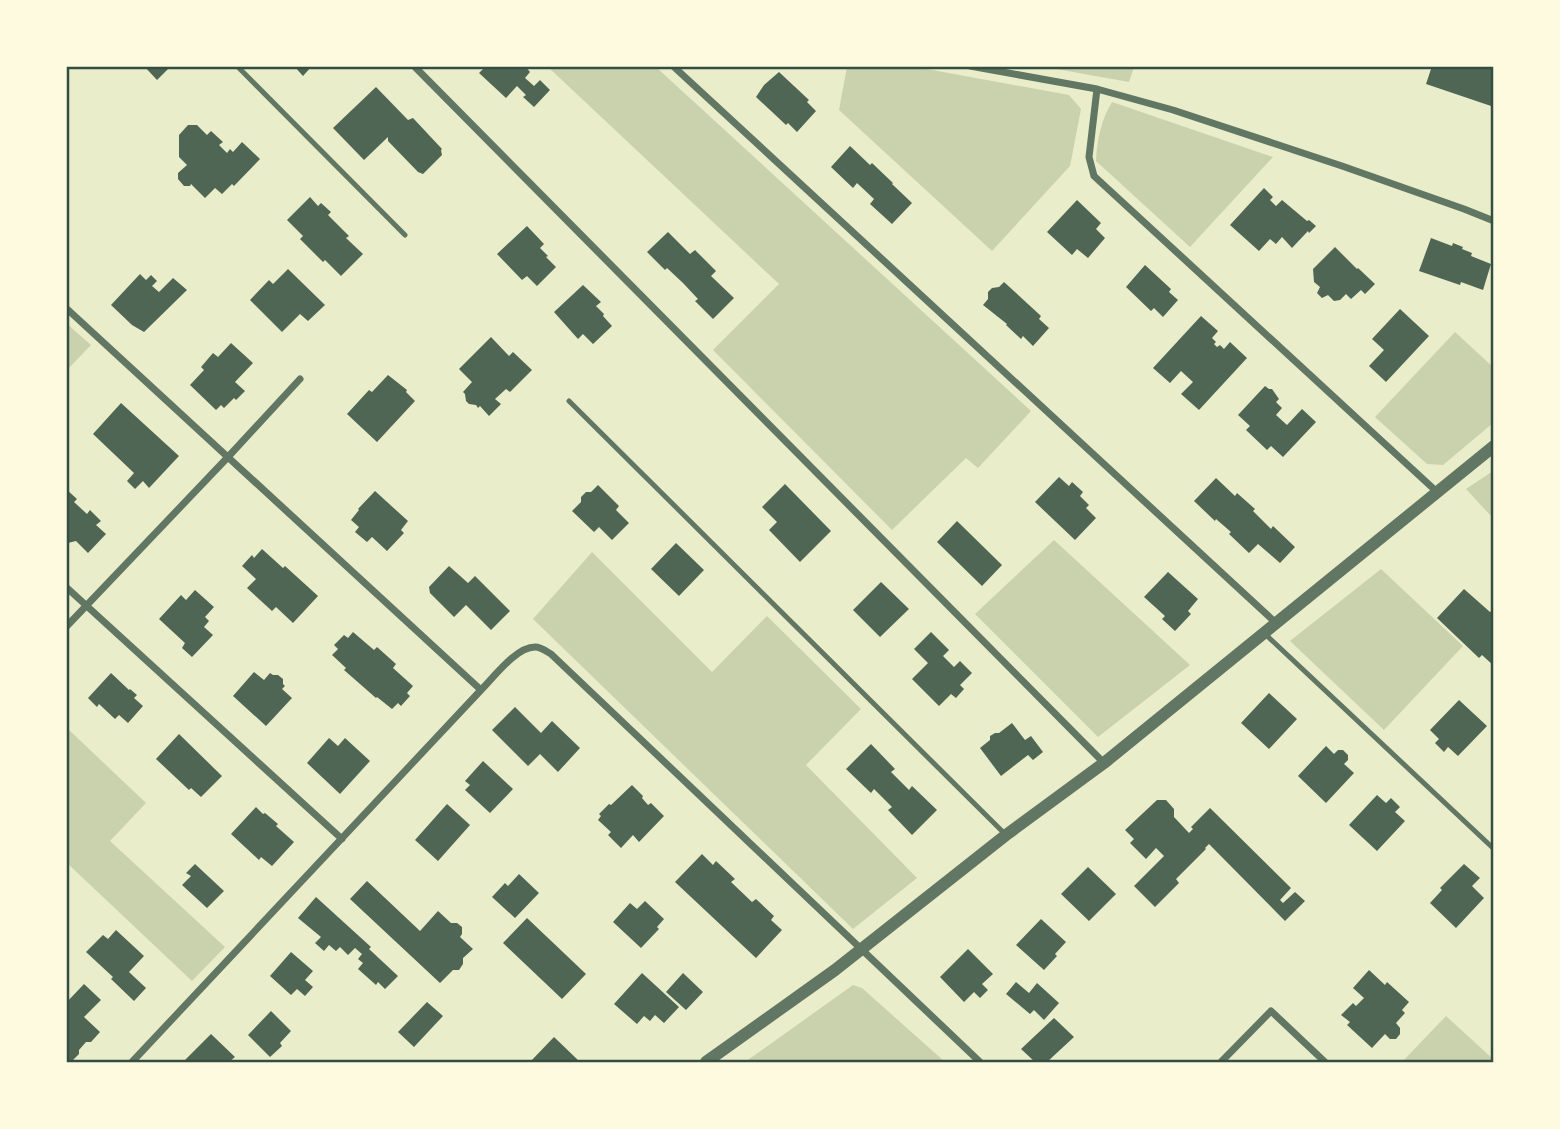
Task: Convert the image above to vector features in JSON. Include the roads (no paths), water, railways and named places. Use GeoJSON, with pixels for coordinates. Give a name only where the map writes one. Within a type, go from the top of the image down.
{"type":"FeatureCollection","features":[{"type":"Feature","properties":{"kind":"street"},"geometry":{"type":"LineString","coordinates":[[414,66],[1104,763]]}},
{"type":"Feature","properties":{"kind":"street"},"geometry":{"type":"LineString","coordinates":[[673,66],[1276,623]]}},
{"type":"Feature","properties":{"kind":"street"},"geometry":{"type":"LineString","coordinates":[[970,66],[1097,89],[1173,110],[1493,221]]}},
{"type":"Feature","properties":{"kind":"street"},"geometry":{"type":"LineString","coordinates":[[1097,89],[1089,158],[1094,176],[1436,491]]}},
{"type":"Feature","properties":{"kind":"street"},"geometry":{"type":"LineString","coordinates":[[66,308],[481,690]]}},
{"type":"Feature","properties":{"kind":"street"},"geometry":{"type":"LineString","coordinates":[[66,627],[300,379]]}},
{"type":"Feature","properties":{"kind":"street"},"geometry":{"type":"LineString","coordinates":[[706,1062],[862,949],[1006,835],[1104,763],[1493,446]]}},
{"type":"Feature","properties":{"kind":"street"},"geometry":{"type":"LineString","coordinates":[[66,587],[342,839]]}},
{"type":"Feature","properties":{"kind":"street"},"geometry":{"type":"LineString","coordinates":[[132,1062],[481,690],[515,655],[527,648],[542,649],[551,654],[980,1062]]}},
{"type":"Feature","properties":{"kind":"street"},"geometry":{"type":"LineString","coordinates":[[1221,1062],[1271,1012],[1325,1062]]}},
{"type":"Feature","properties":{"kind":"lane"},"geometry":{"type":"LineString","coordinates":[[237,66],[405,235]]}},
{"type":"Feature","properties":{"kind":"lane"},"geometry":{"type":"LineString","coordinates":[[569,401],[1006,835]]}},
{"type":"Feature","properties":{"kind":"lane"},"geometry":{"type":"LineString","coordinates":[[1264,633],[1493,849]]}}]}
